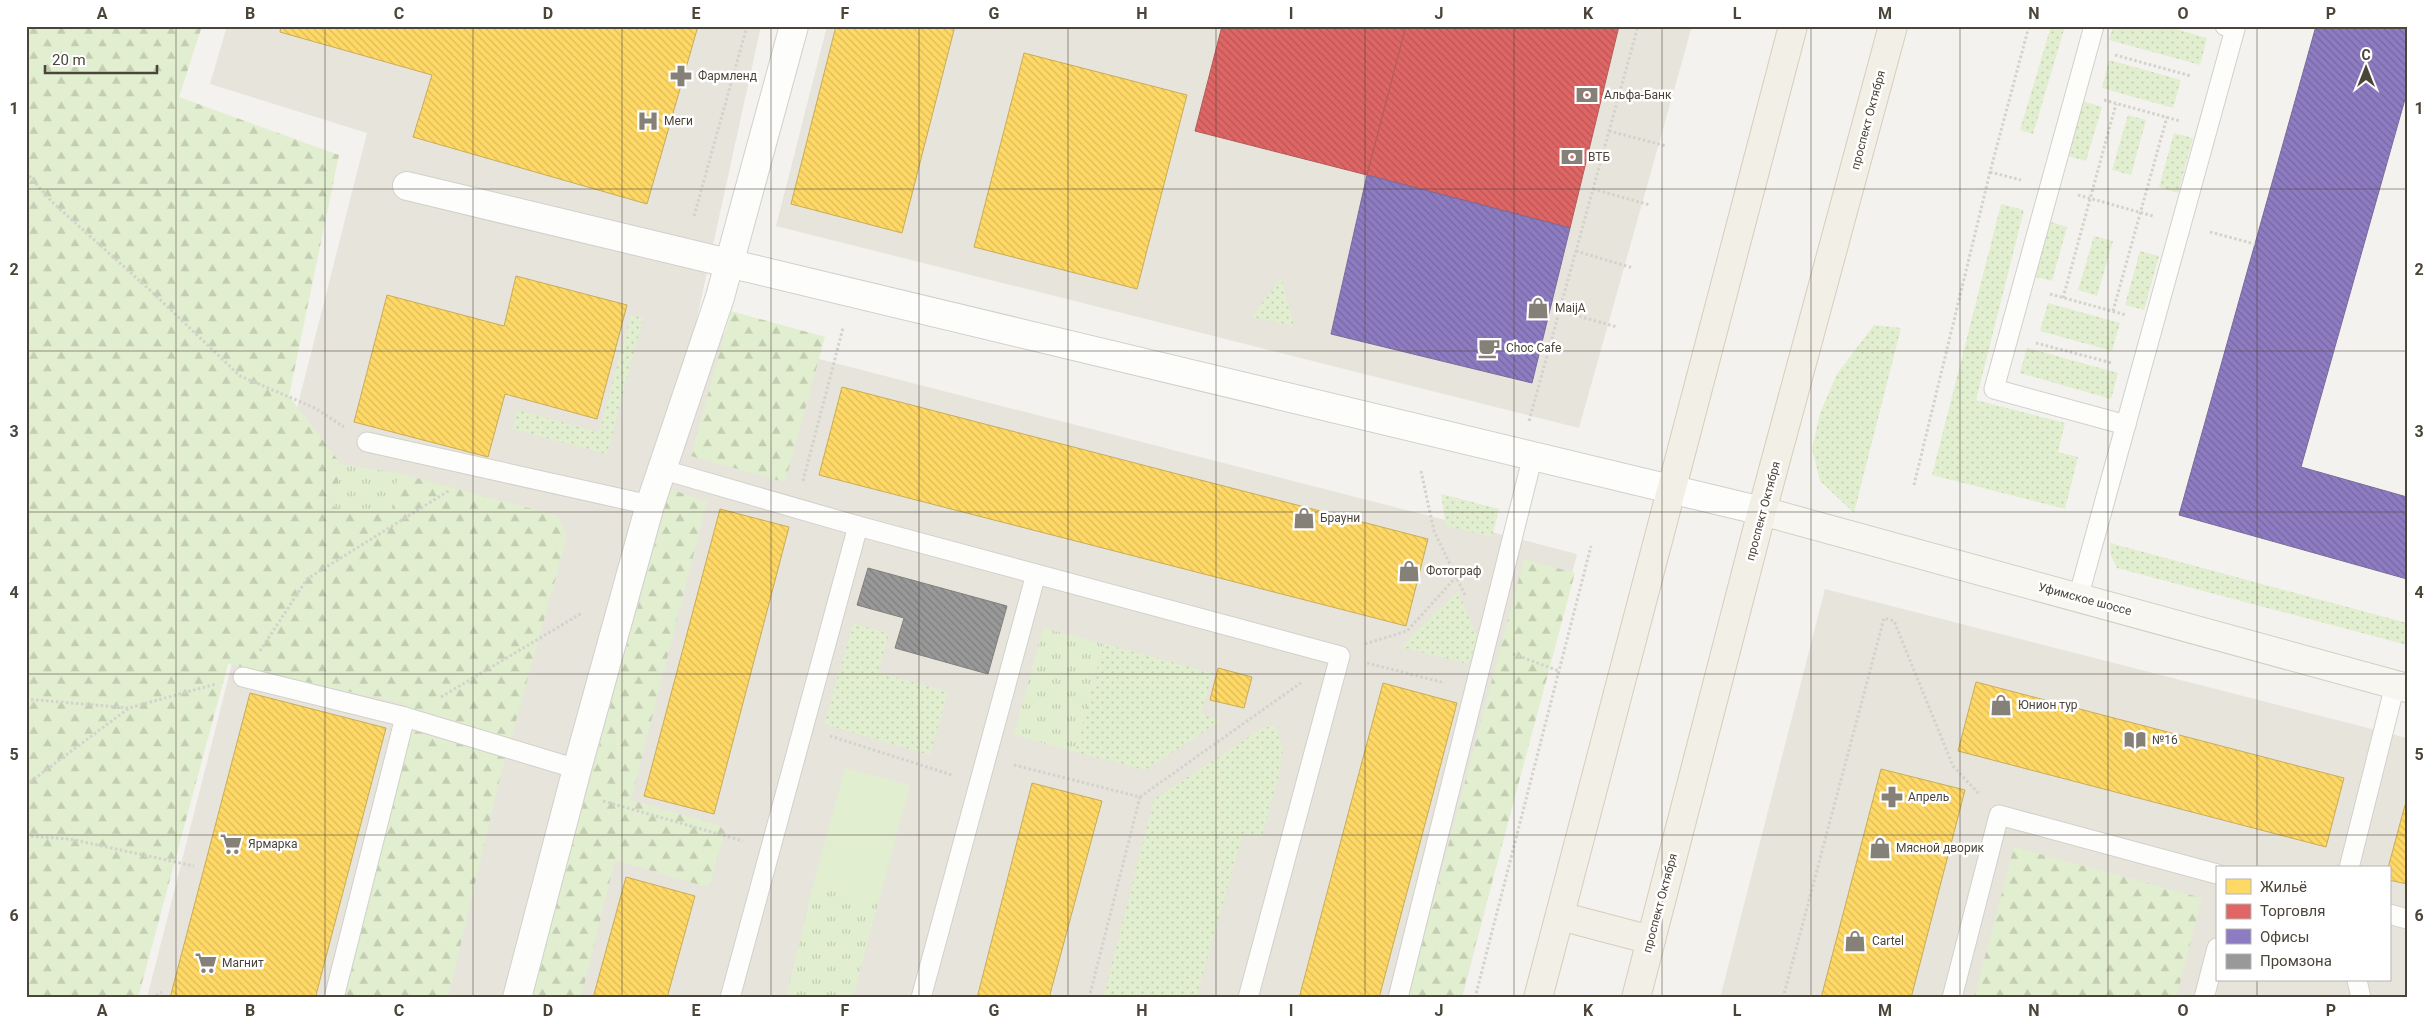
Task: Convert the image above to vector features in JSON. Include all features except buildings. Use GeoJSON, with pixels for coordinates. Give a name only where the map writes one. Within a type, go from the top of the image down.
{"type":"FeatureCollection","features":[{"type":"Feature","properties":{"kind":"main road"},"geometry":{"type":"LineString","coordinates":[[1538,998],[1793,26]]}},
{"type":"Feature","properties":{"kind":"main road","name":"проспект Октября"},"geometry":{"type":"LineString","coordinates":[[1636,998],[1762,510],[1894,26]]}},
{"type":"Feature","properties":{"kind":"main road","name":"Уфимское шоссе"},"geometry":{"type":"LineString","coordinates":[[1762,510],[2401,686]]}},
{"type":"Feature","properties":{"kind":"main road"},"geometry":{"type":"LineString","coordinates":[[1560,916],[1651,940]]}},
{"type":"Feature","properties":{"kind":"street"},"geometry":{"type":"LineString","coordinates":[[517,998],[650,505],[664,470],[729,263],[794,26]]}},
{"type":"Feature","properties":{"kind":"street"},"geometry":{"type":"LineString","coordinates":[[407,186],[729,263],[1530,442],[1671,488],[1762,510]]}},
{"type":"Feature","properties":{"kind":"lane"},"geometry":{"type":"LineString","coordinates":[[2094,26],[1994,389],[2126,425]]}},
{"type":"Feature","properties":{"kind":"lane"},"geometry":{"type":"LineString","coordinates":[[2078,598],[2235,29],[2225,26]]}},
{"type":"Feature","properties":{"kind":"lane"},"geometry":{"type":"LineString","coordinates":[[367,442],[650,505]]}},
{"type":"Feature","properties":{"kind":"lane"},"geometry":{"type":"LineString","coordinates":[[1398,998],[1509,549],[1530,442]]}},
{"type":"Feature","properties":{"kind":"lane"},"geometry":{"type":"LineString","coordinates":[[664,470],[858,526],[1340,656],[1248,998]]}},
{"type":"Feature","properties":{"kind":"lane"},"geometry":{"type":"LineString","coordinates":[[730,998],[858,526]]}},
{"type":"Feature","properties":{"kind":"lane"},"geometry":{"type":"LineString","coordinates":[[921,998],[981,784],[1036,574]]}},
{"type":"Feature","properties":{"kind":"lane"},"geometry":{"type":"LineString","coordinates":[[243,677],[406,717],[574,781]]}},
{"type":"Feature","properties":{"kind":"lane"},"geometry":{"type":"LineString","coordinates":[[2350,866],[2401,686]]}},
{"type":"Feature","properties":{"kind":"lane"},"geometry":{"type":"LineString","coordinates":[[334,998],[406,717]]}},
{"type":"Feature","properties":{"kind":"lane"},"geometry":{"type":"LineString","coordinates":[[1952,998],[2000,815],[2216,874]]}},
{"type":"Feature","properties":{"kind":"lane"},"geometry":{"type":"LineString","coordinates":[[2390,914],[2407,919]]}},
{"type":"Feature","properties":{"kind":"lane"},"geometry":{"type":"LineString","coordinates":[[2204,998],[2216,952]]}},
{"type":"Feature","properties":{"kind":"lane"},"geometry":{"type":"LineString","coordinates":[[2357,982],[2361,998]]}},
{"type":"Feature","properties":{"kind":"path"},"geometry":{"type":"LineString","coordinates":[[694,216],[747,26]]}},
{"type":"Feature","properties":{"kind":"path"},"geometry":{"type":"LineString","coordinates":[[1530,442],[1560,311],[1638,26]]}},
{"type":"Feature","properties":{"kind":"path"},"geometry":{"type":"LineString","coordinates":[[1914,485],[1990,172],[2029,26]]}},
{"type":"Feature","properties":{"kind":"path"},"geometry":{"type":"LineString","coordinates":[[2088,48],[2220,84]]}},
{"type":"Feature","properties":{"kind":"path"},"geometry":{"type":"LineString","coordinates":[[2076,92],[2208,129]]}},
{"type":"Feature","properties":{"kind":"path"},"geometry":{"type":"LineString","coordinates":[[2063,298],[2116,104]]}},
{"type":"Feature","properties":{"kind":"path"},"geometry":{"type":"LineString","coordinates":[[2113,311],[2167,117]]}},
{"type":"Feature","properties":{"kind":"path"},"geometry":{"type":"LineString","coordinates":[[1609,131],[1666,146]]}},
{"type":"Feature","properties":{"kind":"path"},"geometry":{"type":"LineString","coordinates":[[26,172],[52,202],[151,291],[240,376],[315,408],[367,442]]}},
{"type":"Feature","properties":{"kind":"path"},"geometry":{"type":"LineString","coordinates":[[1990,172],[2255,244]]}},
{"type":"Feature","properties":{"kind":"path"},"geometry":{"type":"LineString","coordinates":[[1593,189],[1650,205]]}},
{"type":"Feature","properties":{"kind":"path"},"geometry":{"type":"LineString","coordinates":[[1576,251],[1633,268]]}},
{"type":"Feature","properties":{"kind":"path"},"geometry":{"type":"LineString","coordinates":[[2023,286],[2154,323]]}},
{"type":"Feature","properties":{"kind":"path"},"geometry":{"type":"LineString","coordinates":[[1560,311],[1616,327]]}},
{"type":"Feature","properties":{"kind":"path"},"geometry":{"type":"LineString","coordinates":[[796,508],[843,328]]}},
{"type":"Feature","properties":{"kind":"path"},"geometry":{"type":"LineString","coordinates":[[2009,335],[2141,372]]}},
{"type":"Feature","properties":{"kind":"path"},"geometry":{"type":"LineString","coordinates":[[260,651],[307,580],[485,469]]}},
{"type":"Feature","properties":{"kind":"path"},"geometry":{"type":"LineString","coordinates":[[1475,998],[1591,546]]}},
{"type":"Feature","properties":{"kind":"path"},"geometry":{"type":"LineString","coordinates":[[1089,998],[1140,797],[1340,656],[1373,641],[1407,631],[1457,576],[1509,549]]}},
{"type":"Feature","properties":{"kind":"path"},"geometry":{"type":"LineString","coordinates":[[406,717],[582,613]]}},
{"type":"Feature","properties":{"kind":"path"},"geometry":{"type":"LineString","coordinates":[[1782,998],[1884,618],[1894,621],[1953,766],[2000,815]]}},
{"type":"Feature","properties":{"kind":"path"},"geometry":{"type":"LineString","coordinates":[[1340,656],[1474,691]]}},
{"type":"Feature","properties":{"kind":"path"},"geometry":{"type":"LineString","coordinates":[[26,699],[129,708],[243,677]]}},
{"type":"Feature","properties":{"kind":"path"},"geometry":{"type":"LineString","coordinates":[[26,785],[129,708]]}},
{"type":"Feature","properties":{"kind":"path"},"geometry":{"type":"LineString","coordinates":[[803,727],[981,784]]}},
{"type":"Feature","properties":{"kind":"path"},"geometry":{"type":"LineString","coordinates":[[987,758],[1140,797]]}},
{"type":"Feature","properties":{"kind":"path"},"geometry":{"type":"LineString","coordinates":[[574,781],[770,849]]}},
{"type":"Feature","properties":{"kind":"path"},"geometry":{"type":"LineString","coordinates":[[26,836],[70,839],[194,866]]}},
{"type":"Feature","properties":{"kind":"path"},"geometry":{"type":"LineString","coordinates":[[152,998],[162,992]]}},
{"type":"Feature","properties":{"kind":"shaded area"},"geometry":{"type":"Polygon","coordinates":[[[227,26],[761,26],[695,327],[1577,554],[1462,998],[147,998],[367,133],[210,84],[227,26]]]}},
{"type":"Feature","properties":{"kind":"shaded area"},"geometry":{"type":"Polygon","coordinates":[[[827,26],[1692,26],[1579,428],[776,226],[827,26]]]}},
{"type":"Feature","properties":{"kind":"shaded area"},"geometry":{"type":"Polygon","coordinates":[[[1825,589],[2407,738],[2407,998],[1720,998],[1825,589]]]}},
{"type":"Feature","properties":{"kind":"green space"},"geometry":{"type":"Polygon","coordinates":[[[26,26],[202,26],[179,97],[339,155],[289,396],[341,464],[334,507],[391,516],[398,473],[558,516],[567,537],[499,782],[448,998],[344,998],[407,744],[404,704],[228,664],[138,998],[26,998],[26,26]]]}},
{"type":"Feature","properties":{"kind":"green space"},"geometry":{"type":"Polygon","coordinates":[[[2051,26],[2065,26],[2033,134],[2020,130],[2051,26]]]}},
{"type":"Feature","properties":{"kind":"green space"},"geometry":{"type":"Polygon","coordinates":[[[2113,26],[2166,26],[2207,38],[2200,65],[2109,40],[2113,26]]]}},
{"type":"Feature","properties":{"kind":"green space"},"geometry":{"type":"Polygon","coordinates":[[[2109,60],[2181,80],[2173,108],[2102,88],[2109,60]]]}},
{"type":"Feature","properties":{"kind":"green space"},"geometry":{"type":"Polygon","coordinates":[[[2083,101],[2102,107],[2086,161],[2068,156],[2083,101]]]}},
{"type":"Feature","properties":{"kind":"green space"},"geometry":{"type":"Polygon","coordinates":[[[2128,115],[2146,120],[2131,175],[2112,170],[2128,115]]]}},
{"type":"Feature","properties":{"kind":"green space"},"geometry":{"type":"Polygon","coordinates":[[[2174,133],[2193,138],[2178,193],[2159,187],[2174,133]]]}},
{"type":"Feature","properties":{"kind":"green space"},"geometry":{"type":"Polygon","coordinates":[[[2001,204],[2024,210],[1976,400],[2065,423],[2058,452],[2078,457],[2065,509],[1932,475],[2001,204]]]}},
{"type":"Feature","properties":{"kind":"green space"},"geometry":{"type":"Polygon","coordinates":[[[2048,221],[2067,227],[2052,281],[2032,276],[2048,221]]]}},
{"type":"Feature","properties":{"kind":"green space"},"geometry":{"type":"Polygon","coordinates":[[[2094,236],[2113,241],[2097,296],[2078,290],[2094,236]]]}},
{"type":"Feature","properties":{"kind":"green space"},"geometry":{"type":"Polygon","coordinates":[[[2140,251],[2159,256],[2144,310],[2125,305],[2140,251]]]}},
{"type":"Feature","properties":{"kind":"green space"},"geometry":{"type":"Polygon","coordinates":[[[1281,278],[1294,326],[1252,317],[1281,278]]]}},
{"type":"Feature","properties":{"kind":"green space"},"geometry":{"type":"Polygon","coordinates":[[[2048,303],[2120,323],[2112,351],[2040,331],[2048,303]]]}},
{"type":"Feature","properties":{"kind":"green space"},"geometry":{"type":"Polygon","coordinates":[[[731,311],[825,337],[785,482],[691,456],[731,311]]]}},
{"type":"Feature","properties":{"kind":"green space"},"geometry":{"type":"Polygon","coordinates":[[[631,315],[643,318],[607,454],[512,429],[517,410],[599,432],[631,315]]]}},
{"type":"Feature","properties":{"kind":"green space"},"geometry":{"type":"Polygon","coordinates":[[[1874,325],[1901,328],[1854,513],[1820,481],[1812,449],[1820,413],[1837,374],[1874,325]]]}},
{"type":"Feature","properties":{"kind":"green space"},"geometry":{"type":"Polygon","coordinates":[[[2027,348],[2118,373],[2111,399],[2020,373],[2027,348]]]}},
{"type":"Feature","properties":{"kind":"green space"},"geometry":{"type":"Polygon","coordinates":[[[341,464],[398,473],[391,516],[334,507],[341,464]]]}},
{"type":"Feature","properties":{"kind":"green space"},"geometry":{"type":"Polygon","coordinates":[[[670,489],[707,502],[631,800],[719,825],[725,832],[710,884],[703,886],[615,860],[581,998],[530,998],[670,489]]]}},
{"type":"Feature","properties":{"kind":"green space"},"geometry":{"type":"Polygon","coordinates":[[[1441,494],[1499,509],[1492,537],[1446,526],[1441,494]]]}},
{"type":"Feature","properties":{"kind":"green space"},"geometry":{"type":"Polygon","coordinates":[[[2110,543],[2407,623],[2407,645],[2117,568],[2111,556],[2110,543]]]}},
{"type":"Feature","properties":{"kind":"green space"},"geometry":{"type":"Polygon","coordinates":[[[1524,559],[1575,573],[1461,998],[1408,998],[1524,559]]]}},
{"type":"Feature","properties":{"kind":"green space"},"geometry":{"type":"Polygon","coordinates":[[[1458,591],[1478,639],[1468,664],[1401,647],[1458,591]]]}},
{"type":"Feature","properties":{"kind":"green space"},"geometry":{"type":"Polygon","coordinates":[[[853,623],[889,634],[878,672],[948,692],[930,755],[824,724],[853,623]]]}},
{"type":"Feature","properties":{"kind":"green space"},"geometry":{"type":"Polygon","coordinates":[[[1043,628],[1104,644],[1075,752],[1014,735],[1043,628]]]}},
{"type":"Feature","properties":{"kind":"green space"},"geometry":{"type":"Polygon","coordinates":[[[1104,644],[1213,673],[1201,714],[1222,720],[1145,770],[1075,752],[1104,644]]]}},
{"type":"Feature","properties":{"kind":"green space"},"geometry":{"type":"Polygon","coordinates":[[[1276,726],[1283,749],[1278,779],[1262,837],[1243,834],[1196,998],[1103,998],[1154,799],[1262,728],[1276,726]]]}},
{"type":"Feature","properties":{"kind":"green space"},"geometry":{"type":"Polygon","coordinates":[[[845,768],[910,785],[878,903],[813,885],[845,768]]]}},
{"type":"Feature","properties":{"kind":"green space"},"geometry":{"type":"Polygon","coordinates":[[[2014,847],[2202,898],[2176,998],[1974,998],[2014,847]]]}},
{"type":"Feature","properties":{"kind":"green space"},"geometry":{"type":"Polygon","coordinates":[[[813,885],[878,903],[853,998],[786,998],[813,885]]]}},
{"type":"Feature","properties":{"kind":"place","name":"Фармленд"},"geometry":{"type":"Point","coordinates":[681,76]}},
{"type":"Feature","properties":{"kind":"place","name":"Альфа-Банк"},"geometry":{"type":"Point","coordinates":[1587,95]}},
{"type":"Feature","properties":{"kind":"place","name":"Меги"},"geometry":{"type":"Point","coordinates":[648,121]}},
{"type":"Feature","properties":{"kind":"place","name":"ВТБ"},"geometry":{"type":"Point","coordinates":[1572,157]}},
{"type":"Feature","properties":{"kind":"place","name":"MaijA"},"geometry":{"type":"Point","coordinates":[1538,308]}},
{"type":"Feature","properties":{"kind":"place","name":"Choc Cafe"},"geometry":{"type":"Point","coordinates":[1489,348]}},
{"type":"Feature","properties":{"kind":"place","name":"Брауни"},"geometry":{"type":"Point","coordinates":[1304,518]}},
{"type":"Feature","properties":{"kind":"place","name":"Фотограф"},"geometry":{"type":"Point","coordinates":[1409,571]}},
{"type":"Feature","properties":{"kind":"place","name":"Юнион тур"},"geometry":{"type":"Point","coordinates":[2001,705]}},
{"type":"Feature","properties":{"kind":"place","name":"№16"},"geometry":{"type":"Point","coordinates":[2135,740]}},
{"type":"Feature","properties":{"kind":"place","name":"Апрель"},"geometry":{"type":"Point","coordinates":[1892,797]}},
{"type":"Feature","properties":{"kind":"place","name":"Ярмарка"},"geometry":{"type":"Point","coordinates":[231,844]}},
{"type":"Feature","properties":{"kind":"place","name":"Мясной дворик"},"geometry":{"type":"Point","coordinates":[1880,848]}},
{"type":"Feature","properties":{"kind":"place","name":"Cartel"},"geometry":{"type":"Point","coordinates":[1855,941]}},
{"type":"Feature","properties":{"kind":"place","name":"Магнит"},"geometry":{"type":"Point","coordinates":[206,963]}}]}
